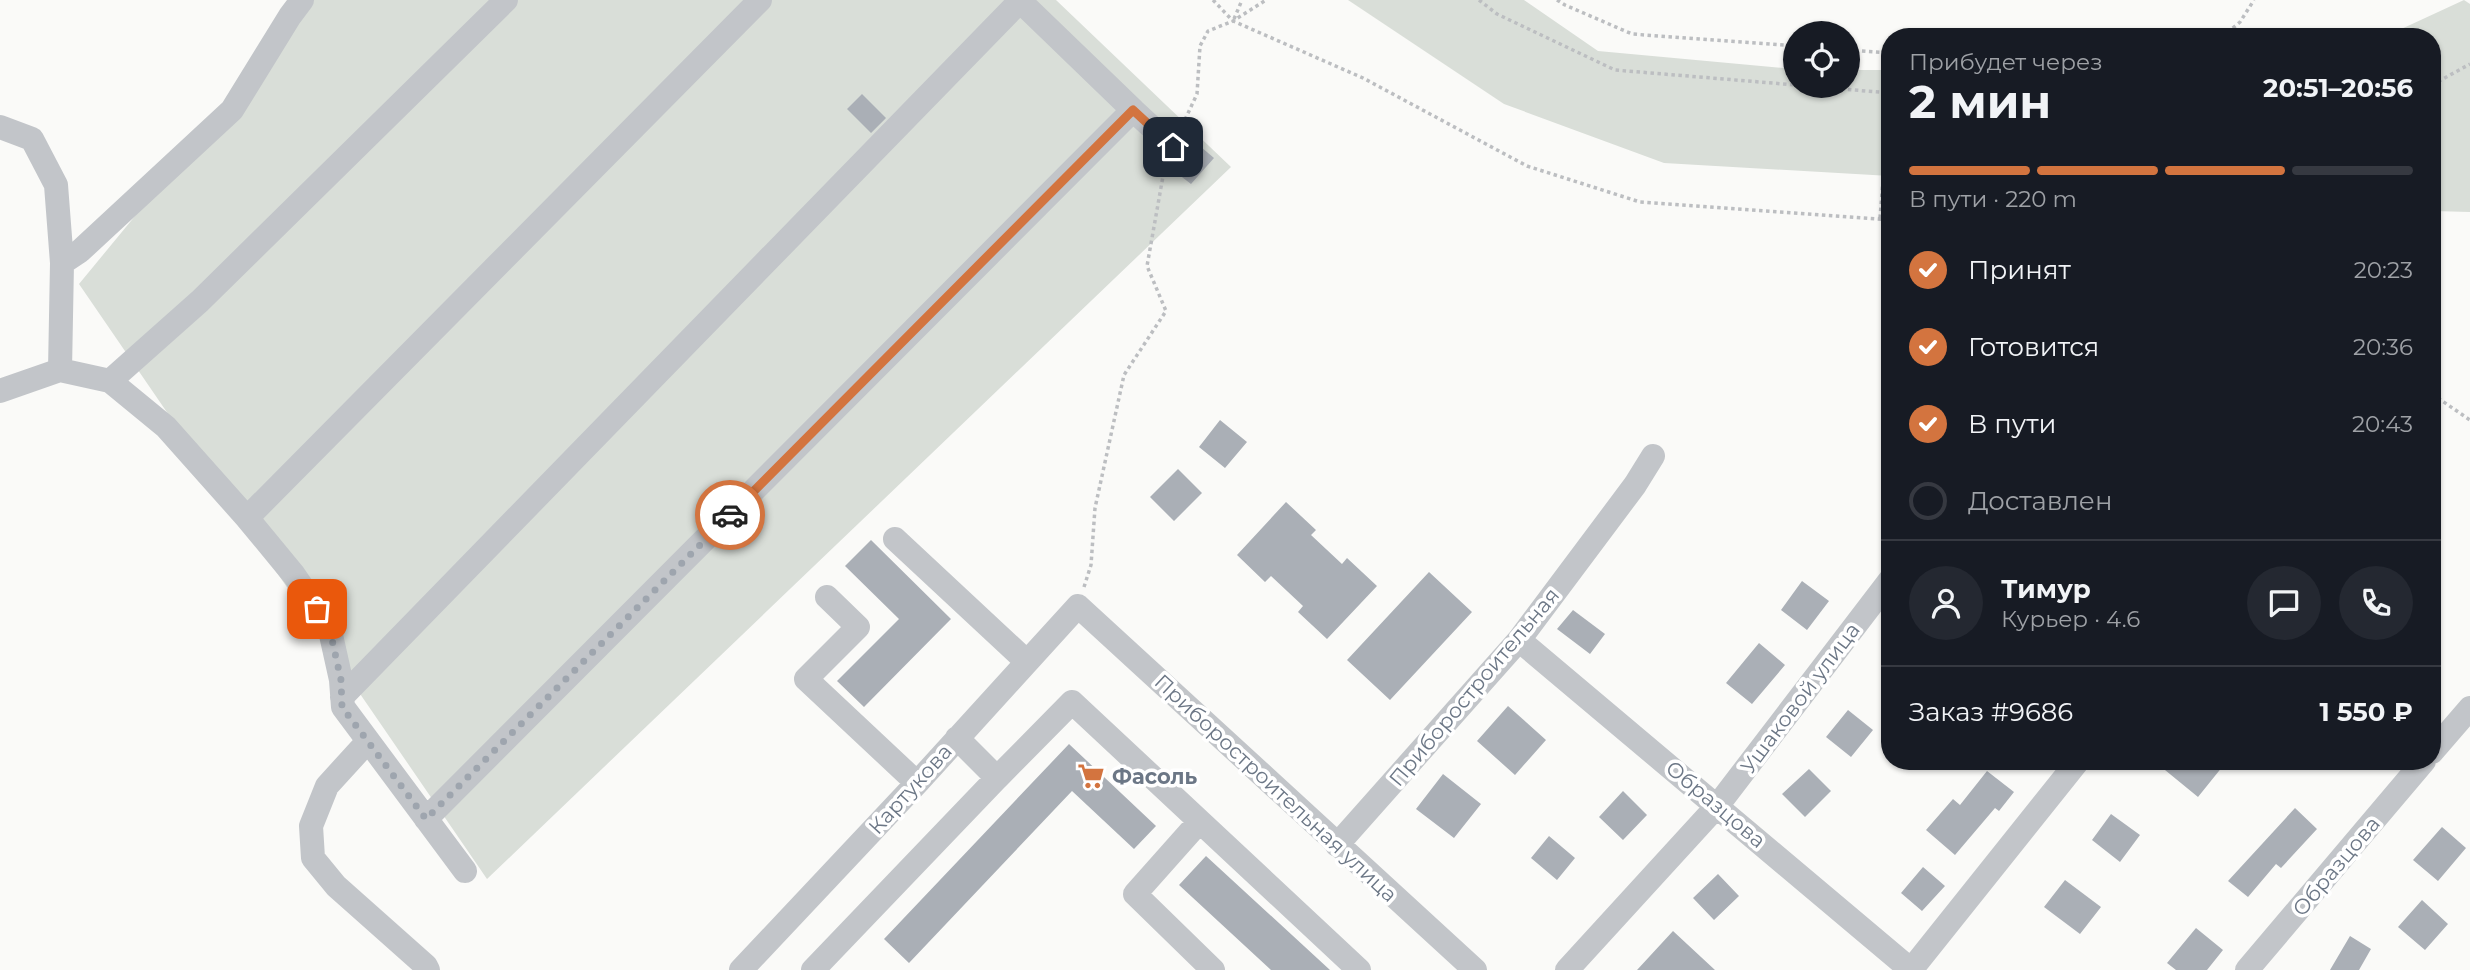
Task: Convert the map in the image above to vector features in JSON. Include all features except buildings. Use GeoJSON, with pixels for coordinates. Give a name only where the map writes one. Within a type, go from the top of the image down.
{"type":"FeatureCollection","features":[{"type":"Feature","properties":{"kind":"street"},"geometry":{"type":"LineString","coordinates":[[62,263],[80,251],[232,110],[302,0]]}},
{"type":"Feature","properties":{"kind":"street"},"geometry":{"type":"LineString","coordinates":[[110,381],[200,301],[506,0]]}},
{"type":"Feature","properties":{"kind":"street"},"geometry":{"type":"LineString","coordinates":[[247,518],[760,0]]}},
{"type":"Feature","properties":{"kind":"street"},"geometry":{"type":"LineString","coordinates":[[342,697],[1020,0],[1173,147]]}},
{"type":"Feature","properties":{"kind":"street"},"geometry":{"type":"LineString","coordinates":[[426,819],[1133,110]]}},
{"type":"Feature","properties":{"kind":"street"},"geometry":{"type":"LineString","coordinates":[[0,127],[32,139],[56,185],[62,263],[60,369]]}},
{"type":"Feature","properties":{"kind":"street"},"geometry":{"type":"LineString","coordinates":[[0,391],[60,369],[110,381],[166,427],[294,575],[329,626],[341,680],[342,707],[465,871]]}},
{"type":"Feature","properties":{"kind":"street","name":"Приборостроительная"},"geometry":{"type":"LineString","coordinates":[[1337,845],[1519,640],[1635,485],[1653,456]]}},
{"type":"Feature","properties":{"kind":"street"},"geometry":{"type":"LineString","coordinates":[[895,539],[1026,661]]}},
{"type":"Feature","properties":{"kind":"street","name":"Ушаковой улица"},"geometry":{"type":"LineString","coordinates":[[1567,970],[1718,805],[1881,592]]}},
{"type":"Feature","properties":{"kind":"street"},"geometry":{"type":"LineString","coordinates":[[827,597],[858,627],[806,679],[917,783]]}},
{"type":"Feature","properties":{"kind":"street","name":"Картукова"},"geometry":{"type":"LineString","coordinates":[[741,970],[917,783],[1078,606]]}},
{"type":"Feature","properties":{"kind":"street","name":"Приборостроительная улица"},"geometry":{"type":"LineString","coordinates":[[1078,606],[1475,970]]}},
{"type":"Feature","properties":{"kind":"street","name":"Образцова"},"geometry":{"type":"LineString","coordinates":[[1519,640],[1911,970]]}},
{"type":"Feature","properties":{"kind":"street"},"geometry":{"type":"LineString","coordinates":[[813,970],[1072,702],[1359,970]]}},
{"type":"Feature","properties":{"kind":"street"},"geometry":{"type":"LineString","coordinates":[[2441,742],[2470,708]]}},
{"type":"Feature","properties":{"kind":"street"},"geometry":{"type":"LineString","coordinates":[[957,738],[997,778]]}},
{"type":"Feature","properties":{"kind":"street"},"geometry":{"type":"LineString","coordinates":[[368,741],[327,786],[311,826],[313,859],[336,886],[428,970]]}},
{"type":"Feature","properties":{"kind":"street"},"geometry":{"type":"LineString","coordinates":[[1911,970],[2071,770]]}},
{"type":"Feature","properties":{"kind":"street","name":"Образцова"},"geometry":{"type":"LineString","coordinates":[[2247,970],[2416,770]]}},
{"type":"Feature","properties":{"kind":"street"},"geometry":{"type":"LineString","coordinates":[[1199,822],[1135,894],[1213,970]]}},
{"type":"Feature","properties":{"kind":"path"},"geometry":{"type":"LineString","coordinates":[[1213,0],[1233,21],[1363,78],[1527,166],[1640,202],[1880,218],[1881,206]]}},
{"type":"Feature","properties":{"kind":"path"},"geometry":{"type":"LineString","coordinates":[[1233,21],[1242,0]]}},
{"type":"Feature","properties":{"kind":"path"},"geometry":{"type":"LineString","coordinates":[[1078,606],[1091,565],[1095,508],[1124,375],[1166,312],[1147,266],[1166,163],[1197,94],[1200,46],[1208,31],[1233,21],[1266,0]]}},
{"type":"Feature","properties":{"kind":"path"},"geometry":{"type":"LineString","coordinates":[[1479,0],[1497,14],[1615,70],[1783,84]]}},
{"type":"Feature","properties":{"kind":"path"},"geometry":{"type":"LineString","coordinates":[[1557,0],[1632,34],[1783,45]]}},
{"type":"Feature","properties":{"kind":"path"},"geometry":{"type":"LineString","coordinates":[[2233,28],[2240,22],[2254,0]]}},
{"type":"Feature","properties":{"kind":"path"},"geometry":{"type":"LineString","coordinates":[[1860,51],[1881,52]]}},
{"type":"Feature","properties":{"kind":"path"},"geometry":{"type":"LineString","coordinates":[[2441,80],[2470,64]]}},
{"type":"Feature","properties":{"kind":"path"},"geometry":{"type":"LineString","coordinates":[[1860,90],[1881,92]]}},
{"type":"Feature","properties":{"kind":"path"},"geometry":{"type":"LineString","coordinates":[[2441,400],[2470,420]]}},
{"type":"Feature","properties":{"kind":"shaded area"},"geometry":{"type":"Polygon","coordinates":[[[313,0],[1056,0],[1231,167],[487,879],[79,284],[313,0]]]}},
{"type":"Feature","properties":{"kind":"shaded area"},"geometry":{"type":"Polygon","coordinates":[[[1348,0],[1524,0],[1598,51],[1783,68],[1783,98],[1860,98],[1860,70],[1881,70],[1881,175],[1664,163],[1504,104],[1348,0]]]}},
{"type":"Feature","properties":{"kind":"shaded area"},"geometry":{"type":"Polygon","coordinates":[[[2464,0],[2470,4],[2470,212],[2441,211],[2441,28],[2403,28],[2464,0]]]}},
{"type":"Feature","properties":{"kind":"way so far"},"geometry":{"type":"LineString","coordinates":[[317,609],[329,626],[341,680],[342,707],[426,819],[730,515]]}},
{"type":"Feature","properties":{"kind":"place","name":"Фасоль"},"geometry":{"type":"Point","coordinates":[1091,776]}},
{"type":"Feature","properties":{"kind":"route"},"geometry":{"type":"LineString","coordinates":[[730,515],[1133,110],[1173,147]]}}]}
